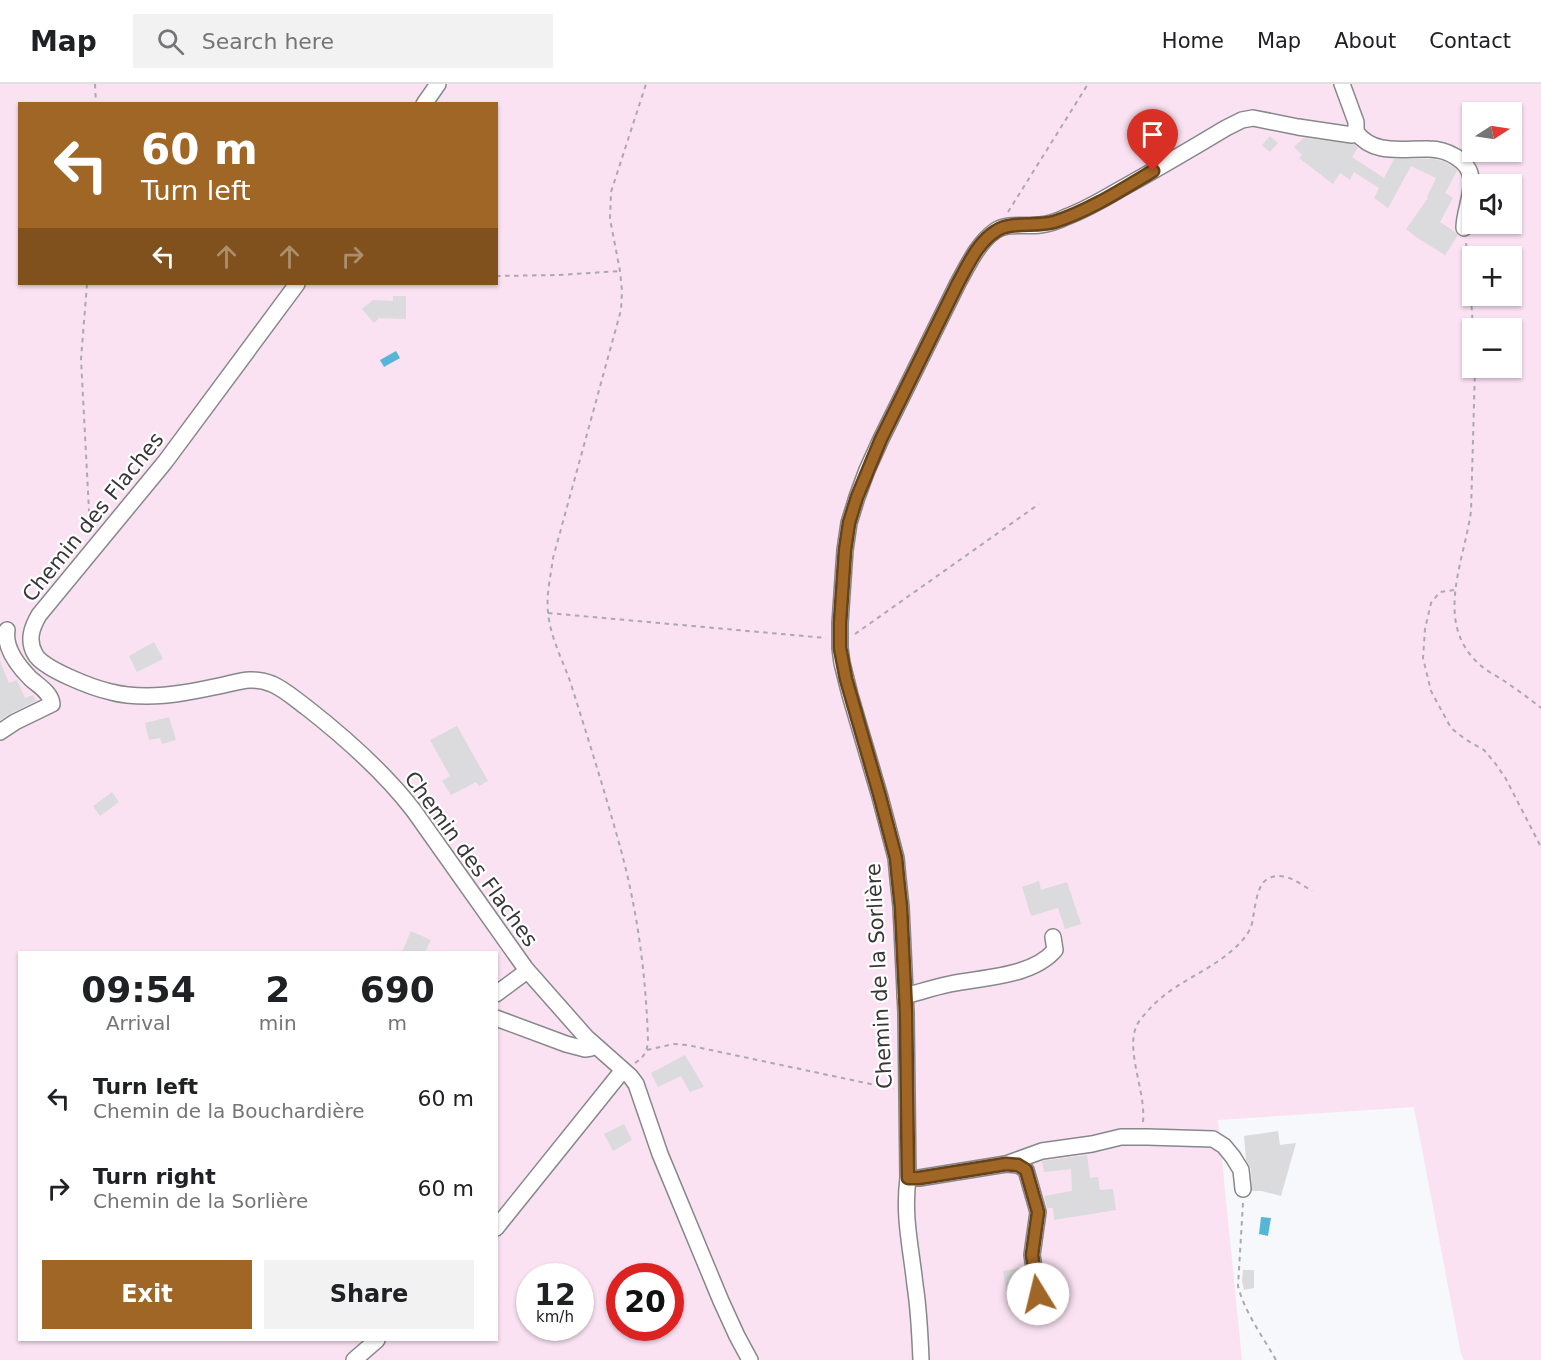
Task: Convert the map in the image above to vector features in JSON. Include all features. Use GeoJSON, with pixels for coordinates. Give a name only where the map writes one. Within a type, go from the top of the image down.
{"type":"FeatureCollection","features":[{"type":"Feature","properties":{"kind":"street"},"geometry":{"type":"LineString","coordinates":[[425,102],[438,84]]}},
{"type":"Feature","properties":{"kind":"street"},"geometry":{"type":"LineString","coordinates":[[1342,84],[1356,122],[1356,132],[1364,140],[1385,149],[1431,149],[1448,154],[1463,163],[1470,174]]}},
{"type":"Feature","properties":{"kind":"street"},"geometry":{"type":"LineString","coordinates":[[1006,226],[1041,225],[1068,217],[1242,120],[1263,119],[1347,135],[1356,132]]}},
{"type":"Feature","properties":{"kind":"street","name":"Chemin de la Sorlière"},"geometry":{"type":"LineString","coordinates":[[921,1360],[916,1286],[906,1220],[907,1088],[901,907],[896,858],[842,663],[840,638],[845,550],[849,523],[867,470],[962,275],[985,241],[996,230],[1006,226]]}},
{"type":"Feature","properties":{"kind":"street","name":"Chemin des Flaches"},"geometry":{"type":"LineString","coordinates":[[296,285],[165,462],[39,615],[32,628],[31,636],[35,655],[54,671],[108,691],[126,695],[167,695],[257,679],[274,685],[328,724],[400,793],[527,971],[566,1016],[636,1084],[660,1154],[721,1301],[750,1360]]}},
{"type":"Feature","properties":{"kind":"street"},"geometry":{"type":"LineString","coordinates":[[0,732],[52,704],[48,695],[29,677],[16,660],[6,641],[4,629],[31,636]]}},
{"type":"Feature","properties":{"kind":"street"},"geometry":{"type":"LineString","coordinates":[[905,996],[1034,966],[1047,959],[1055,950],[1053,937]]}},
{"type":"Feature","properties":{"kind":"street"},"geometry":{"type":"LineString","coordinates":[[498,993],[527,971]]}},
{"type":"Feature","properties":{"kind":"street"},"geometry":{"type":"LineString","coordinates":[[498,1019],[566,1044],[585,1049],[594,1045]]}},
{"type":"Feature","properties":{"kind":"street"},"geometry":{"type":"LineString","coordinates":[[498,1226],[623,1070]]}},
{"type":"Feature","properties":{"kind":"street"},"geometry":{"type":"LineString","coordinates":[[908,1178],[1006,1164],[1042,1151],[1092,1144],[1121,1137],[1213,1139],[1233,1156],[1241,1170],[1243,1189]]}},
{"type":"Feature","properties":{"kind":"street"},"geometry":{"type":"LineString","coordinates":[[1006,1164],[1018,1165],[1026,1170],[1038,1212],[1032,1255],[1038,1294]]}},
{"type":"Feature","properties":{"kind":"street"},"geometry":{"type":"LineString","coordinates":[[354,1360],[376,1341]]}},
{"type":"Feature","properties":{"kind":"path"},"geometry":{"type":"LineString","coordinates":[[96,84],[96,102]]}},
{"type":"Feature","properties":{"kind":"path"},"geometry":{"type":"LineString","coordinates":[[623,1070],[642,1058],[647,1050],[643,966],[634,907],[616,833],[554,639],[548,613],[548,595],[554,558],[621,310],[622,291],[610,219],[610,192],[646,84]]}},
{"type":"Feature","properties":{"kind":"path"},"geometry":{"type":"LineString","coordinates":[[1006,226],[1008,211],[1088,84]]}},
{"type":"Feature","properties":{"kind":"path"},"geometry":{"type":"LineString","coordinates":[[1465,234],[1472,318]]}},
{"type":"Feature","properties":{"kind":"path"},"geometry":{"type":"LineString","coordinates":[[498,276],[620,271]]}},
{"type":"Feature","properties":{"kind":"path"},"geometry":{"type":"LineString","coordinates":[[87,285],[82,368],[90,533],[92,540],[98,545]]}},
{"type":"Feature","properties":{"kind":"path"},"geometry":{"type":"LineString","coordinates":[[1475,378],[1471,511],[1454,590],[1453,610],[1457,629],[1465,647],[1480,665],[1541,708]]}},
{"type":"Feature","properties":{"kind":"path"},"geometry":{"type":"LineString","coordinates":[[548,613],[840,638],[855,634],[868,626],[1039,504]]}},
{"type":"Feature","properties":{"kind":"path"},"geometry":{"type":"LineString","coordinates":[[1454,590],[1440,592],[1431,603],[1427,620],[1423,658],[1431,691],[1451,728],[1484,750],[1496,763],[1541,847]]}},
{"type":"Feature","properties":{"kind":"path"},"geometry":{"type":"LineString","coordinates":[[1142,1137],[1143,1101],[1132,1038],[1137,1024],[1150,1008],[1169,991],[1216,963],[1246,937],[1251,927],[1259,891],[1265,881],[1274,877],[1287,877],[1312,891]]}},
{"type":"Feature","properties":{"kind":"path"},"geometry":{"type":"LineString","coordinates":[[647,1050],[675,1044],[687,1045],[892,1088],[907,1088]]}},
{"type":"Feature","properties":{"kind":"path"},"geometry":{"type":"LineString","coordinates":[[1243,1189],[1238,1286],[1248,1310],[1276,1360]]}},
{"type":"Feature","properties":{"kind":"shaded area"},"geometry":{"type":"Polygon","coordinates":[[[0,84],[1541,84],[1541,1360],[1464,1360],[1414,1107],[1218,1120],[1242,1360],[0,1360],[0,84]]]}},
{"type":"Feature","properties":{"kind":"water"},"geometry":{"type":"Polygon","coordinates":[[[396,351],[400,358],[384,367],[380,360],[396,351]]]}},
{"type":"Feature","properties":{"kind":"water"},"geometry":{"type":"Polygon","coordinates":[[[1261,1217],[1271,1218],[1268,1236],[1259,1234],[1261,1217]]]}},
{"type":"Feature","properties":{"kind":"building"},"geometry":{"type":"Polygon","coordinates":[[[1270,136],[1278,143],[1270,152],[1262,145],[1270,136]]]}},
{"type":"Feature","properties":{"kind":"building"},"geometry":{"type":"Polygon","coordinates":[[[1304,138],[1354,144],[1358,148],[1352,157],[1384,178],[1394,159],[1434,159],[1455,168],[1457,171],[1445,193],[1453,198],[1440,222],[1458,235],[1445,255],[1406,229],[1428,198],[1436,178],[1411,166],[1388,208],[1374,198],[1379,188],[1354,172],[1350,180],[1340,173],[1333,184],[1299,158],[1302,155],[1294,147],[1304,138]]]}},
{"type":"Feature","properties":{"kind":"building"},"geometry":{"type":"Polygon","coordinates":[[[393,296],[406,296],[406,319],[379,318],[374,323],[362,309],[373,300],[393,301],[393,296]]]}},
{"type":"Feature","properties":{"kind":"building"},"geometry":{"type":"Polygon","coordinates":[[[154,642],[163,659],[137,672],[129,656],[154,642]]]}},
{"type":"Feature","properties":{"kind":"building"},"geometry":{"type":"Polygon","coordinates":[[[0,661],[9,683],[17,680],[25,698],[33,695],[36,701],[0,720],[0,661]]]}},
{"type":"Feature","properties":{"kind":"building"},"geometry":{"type":"Polygon","coordinates":[[[169,717],[176,740],[162,744],[160,738],[149,740],[145,723],[169,717]]]}},
{"type":"Feature","properties":{"kind":"building"},"geometry":{"type":"Polygon","coordinates":[[[457,726],[488,781],[479,786],[476,782],[451,795],[442,781],[450,776],[430,740],[457,726]]]}},
{"type":"Feature","properties":{"kind":"building"},"geometry":{"type":"Polygon","coordinates":[[[112,792],[119,802],[100,816],[93,806],[112,792]]]}},
{"type":"Feature","properties":{"kind":"building"},"geometry":{"type":"Polygon","coordinates":[[[440,810],[448,820],[439,827],[431,817],[440,810]]]}},
{"type":"Feature","properties":{"kind":"building"},"geometry":{"type":"Polygon","coordinates":[[[1039,881],[1041,890],[1067,882],[1081,924],[1065,929],[1058,908],[1031,916],[1022,887],[1039,881]]]}},
{"type":"Feature","properties":{"kind":"building"},"geometry":{"type":"Polygon","coordinates":[[[411,931],[431,940],[426,951],[402,951],[411,931]]]}},
{"type":"Feature","properties":{"kind":"building"},"geometry":{"type":"Polygon","coordinates":[[[685,1055],[704,1087],[690,1092],[681,1076],[658,1087],[651,1073],[685,1055]]]}},
{"type":"Feature","properties":{"kind":"building"},"geometry":{"type":"Polygon","coordinates":[[[624,1124],[632,1140],[613,1151],[604,1134],[624,1124]]]}},
{"type":"Feature","properties":{"kind":"building"},"geometry":{"type":"Polygon","coordinates":[[[1278,1131],[1280,1145],[1296,1143],[1281,1196],[1252,1191],[1251,1169],[1246,1160],[1244,1136],[1278,1131]]]}},
{"type":"Feature","properties":{"kind":"building"},"geometry":{"type":"Polygon","coordinates":[[[1087,1155],[1090,1178],[1098,1177],[1100,1190],[1113,1189],[1116,1210],[1054,1220],[1053,1208],[1047,1208],[1044,1196],[1072,1191],[1071,1169],[1044,1172],[1042,1161],[1087,1155]]]}},
{"type":"Feature","properties":{"kind":"building"},"geometry":{"type":"Polygon","coordinates":[[[1024,1267],[1029,1296],[1037,1306],[1010,1311],[1003,1271],[1024,1267]]]}},
{"type":"Feature","properties":{"kind":"building"},"geometry":{"type":"Polygon","coordinates":[[[1243,1270],[1254,1270],[1254,1288],[1244,1290],[1243,1270]]]}},
{"type":"Feature","properties":{"kind":"route"},"geometry":{"type":"LineString","coordinates":[[1038,1294],[1032,1255],[1038,1212],[1026,1170],[1018,1165],[1006,1164],[908,1178],[906,1013],[901,907],[896,858],[842,663],[840,638],[845,550],[849,523],[857,497],[881,439],[958,283],[985,241],[996,230],[1006,226],[1041,225],[1068,217],[1153,171]]}}]}
